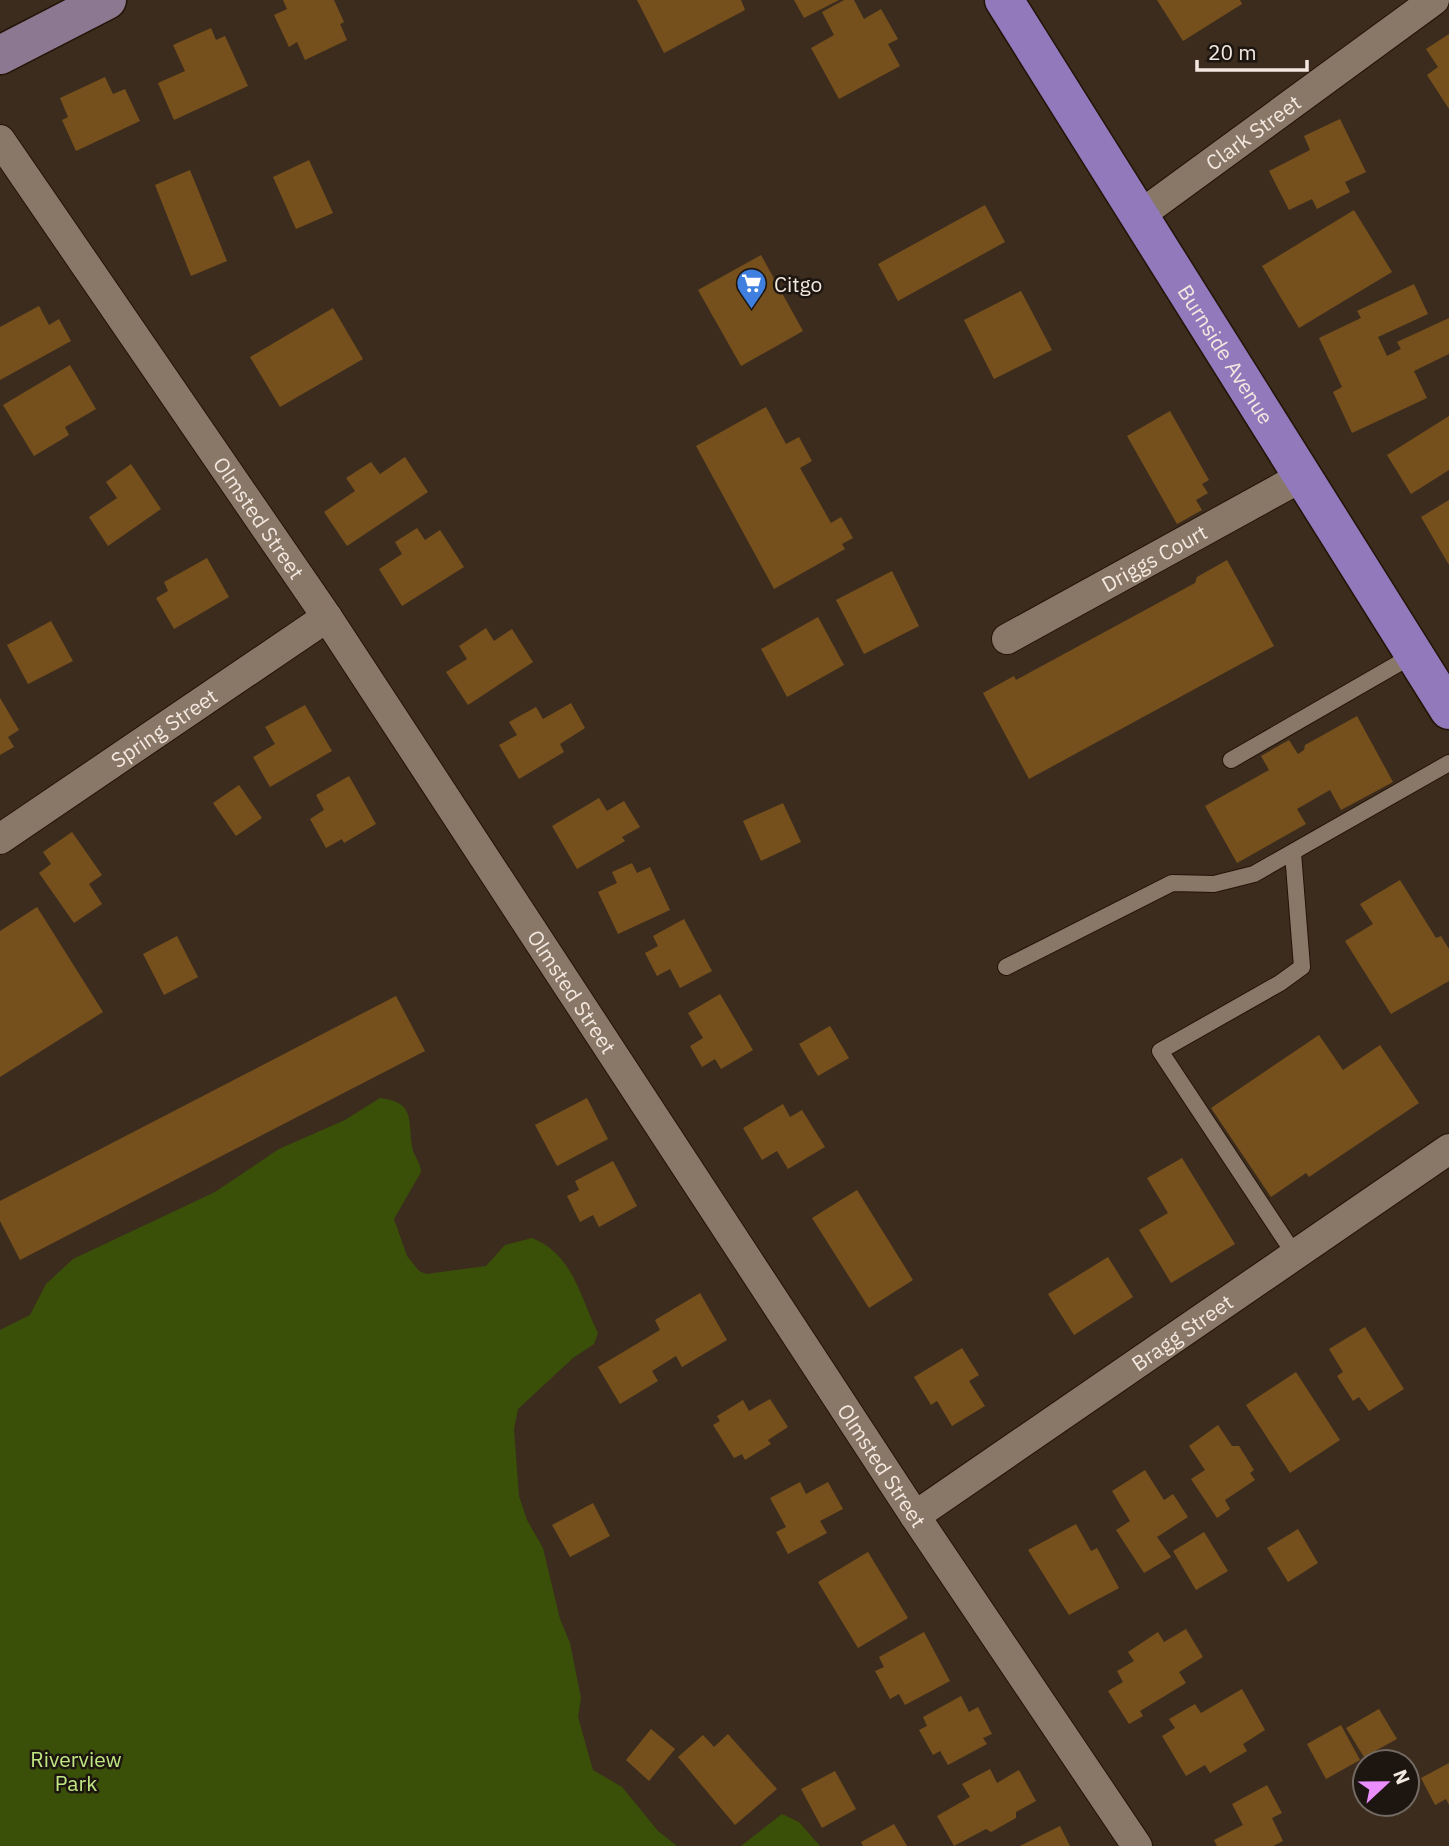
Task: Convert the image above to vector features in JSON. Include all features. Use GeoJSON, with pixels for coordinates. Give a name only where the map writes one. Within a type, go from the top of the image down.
{"type":"FeatureCollection","features":[{"type":"Feature","properties":{"kind":"main road","name":"Burnside Avenue"},"geometry":{"type":"LineString","coordinates":[[1004,0],[1449,710]]}},
{"type":"Feature","properties":{"kind":"street"},"geometry":{"type":"LineString","coordinates":[[0,55],[107,0]]}},
{"type":"Feature","properties":{"kind":"street","name":"Clark Street"},"geometry":{"type":"LineString","coordinates":[[1140,215],[1434,0]]}},
{"type":"Feature","properties":{"kind":"street","name":"Olmsted Street"},"geometry":{"type":"LineString","coordinates":[[0,140],[327,617],[915,1516],[1138,1846]]}},
{"type":"Feature","properties":{"kind":"street","name":"Driggs Court"},"geometry":{"type":"LineString","coordinates":[[1007,639],[1303,476]]}},
{"type":"Feature","properties":{"kind":"street","name":"Spring Street"},"geometry":{"type":"LineString","coordinates":[[0,839],[327,617]]}},
{"type":"Feature","properties":{"kind":"street","name":"Bragg Street"},"geometry":{"type":"LineString","coordinates":[[915,1516],[1449,1149]]}},
{"type":"Feature","properties":{"kind":"lane"},"geometry":{"type":"LineString","coordinates":[[1231,760],[1415,654]]}},
{"type":"Feature","properties":{"kind":"lane"},"geometry":{"type":"LineString","coordinates":[[1006,967],[1172,883],[1214,884],[1254,874],[1449,763]]}},
{"type":"Feature","properties":{"kind":"lane"},"geometry":{"type":"LineString","coordinates":[[1293,853],[1302,967],[1280,983],[1160,1051],[1295,1255]]}},
{"type":"Feature","properties":{"kind":"green space","name":"Riverview Park"},"geometry":{"type":"Polygon","coordinates":[[[380,1098],[399,1104],[408,1114],[413,1150],[421,1168],[394,1219],[407,1256],[419,1271],[426,1274],[486,1266],[505,1245],[532,1238],[546,1245],[566,1266],[598,1333],[594,1344],[573,1358],[518,1409],[514,1429],[519,1496],[527,1520],[543,1548],[560,1619],[570,1643],[581,1698],[578,1717],[593,1770],[622,1787],[658,1831],[677,1846],[0,1846],[0,1330],[30,1315],[46,1284],[73,1259],[215,1192],[279,1149],[345,1120],[380,1098]]]}},
{"type":"Feature","properties":{"kind":"green space"},"geometry":{"type":"Polygon","coordinates":[[[782,1814],[799,1822],[820,1846],[741,1846],[782,1814]]]}},
{"type":"Feature","properties":{"kind":"building"},"geometry":{"type":"Polygon","coordinates":[[[283,0],[334,0],[344,22],[340,24],[347,40],[305,60],[297,42],[289,47],[274,15],[287,9],[283,0]]]}},
{"type":"Feature","properties":{"kind":"building"},"geometry":{"type":"Polygon","coordinates":[[[637,0],[741,0],[745,10],[664,53],[637,0]]]}},
{"type":"Feature","properties":{"kind":"building"},"geometry":{"type":"Polygon","coordinates":[[[794,0],[839,0],[804,18],[794,0]]]}},
{"type":"Feature","properties":{"kind":"building"},"geometry":{"type":"Polygon","coordinates":[[[844,0],[854,0],[864,19],[881,9],[898,39],[888,44],[900,66],[839,99],[811,48],[834,35],[822,12],[844,0]]]}},
{"type":"Feature","properties":{"kind":"building"},"geometry":{"type":"Polygon","coordinates":[[[1157,0],[1240,0],[1242,4],[1183,41],[1157,0]]]}},
{"type":"Feature","properties":{"kind":"building"},"geometry":{"type":"Polygon","coordinates":[[[211,28],[216,40],[225,36],[248,86],[174,120],[158,83],[185,71],[173,45],[211,28]]]}},
{"type":"Feature","properties":{"kind":"building"},"geometry":{"type":"Polygon","coordinates":[[[1449,34],[1449,109],[1427,75],[1438,67],[1426,49],[1449,34]]]}},
{"type":"Feature","properties":{"kind":"building"},"geometry":{"type":"Polygon","coordinates":[[[105,77],[113,94],[125,89],[140,121],[76,151],[62,120],[68,117],[60,98],[105,77]]]}},
{"type":"Feature","properties":{"kind":"building"},"geometry":{"type":"Polygon","coordinates":[[[1340,119],[1366,172],[1345,182],[1350,192],[1317,209],[1312,199],[1289,210],[1269,171],[1310,150],[1304,136],[1340,119]]]}},
{"type":"Feature","properties":{"kind":"building"},"geometry":{"type":"Polygon","coordinates":[[[309,160],[333,213],[296,229],[273,177],[309,160]]]}},
{"type":"Feature","properties":{"kind":"building"},"geometry":{"type":"Polygon","coordinates":[[[190,170],[227,261],[191,276],[155,185],[190,170]]]}},
{"type":"Feature","properties":{"kind":"building","name":"Citgo"},"geometry":{"type":"Polygon","coordinates":[[[985,205],[1005,242],[898,301],[878,264],[985,205]]]}},
{"type":"Feature","properties":{"kind":"building"},"geometry":{"type":"Polygon","coordinates":[[[1354,210],[1392,272],[1299,328],[1262,266],[1354,210]]]}},
{"type":"Feature","properties":{"kind":"building","name":"Citgo"},"geometry":{"type":"Polygon","coordinates":[[[761,255],[803,331],[741,366],[698,290],[761,255]]]}},
{"type":"Feature","properties":{"kind":"building"},"geometry":{"type":"Polygon","coordinates":[[[1414,284],[1428,314],[1378,337],[1387,356],[1401,349],[1397,342],[1449,318],[1449,354],[1414,371],[1427,398],[1352,433],[1333,392],[1342,387],[1319,338],[1361,318],[1357,311],[1414,284]]]}},
{"type":"Feature","properties":{"kind":"building"},"geometry":{"type":"Polygon","coordinates":[[[1021,291],[1052,350],[994,379],[964,320],[1021,291]]]}},
{"type":"Feature","properties":{"kind":"building"},"geometry":{"type":"Polygon","coordinates":[[[39,306],[49,325],[59,319],[71,341],[0,380],[0,327],[39,306]]]}},
{"type":"Feature","properties":{"kind":"building"},"geometry":{"type":"Polygon","coordinates":[[[333,308],[363,359],[280,407],[250,357],[333,308]]]}},
{"type":"Feature","properties":{"kind":"building"},"geometry":{"type":"Polygon","coordinates":[[[70,365],[96,409],[65,427],[69,435],[34,456],[3,405],[70,365]]]}},
{"type":"Feature","properties":{"kind":"building"},"geometry":{"type":"Polygon","coordinates":[[[766,407],[786,444],[799,437],[812,461],[800,468],[831,523],[841,517],[853,538],[842,544],[845,549],[774,589],[696,446],[766,407]]]}},
{"type":"Feature","properties":{"kind":"building"},"geometry":{"type":"Polygon","coordinates":[[[1170,411],[1209,480],[1202,484],[1208,493],[1196,500],[1202,510],[1177,524],[1127,436],[1170,411]]]}},
{"type":"Feature","properties":{"kind":"building"},"geometry":{"type":"Polygon","coordinates":[[[1449,416],[1449,470],[1411,494],[1387,455],[1449,416]]]}},
{"type":"Feature","properties":{"kind":"building"},"geometry":{"type":"Polygon","coordinates":[[[405,457],[428,492],[347,546],[324,512],[355,491],[346,478],[371,462],[380,474],[405,457]]]}},
{"type":"Feature","properties":{"kind":"building"},"geometry":{"type":"Polygon","coordinates":[[[131,464],[161,509],[108,546],[89,517],[117,498],[106,482],[131,464]]]}},
{"type":"Feature","properties":{"kind":"building"},"geometry":{"type":"Polygon","coordinates":[[[1449,500],[1449,565],[1421,517],[1449,500]]]}},
{"type":"Feature","properties":{"kind":"building"},"geometry":{"type":"Polygon","coordinates":[[[417,528],[425,540],[440,530],[464,567],[402,606],[379,569],[402,554],[395,542],[417,528]]]}},
{"type":"Feature","properties":{"kind":"building"},"geometry":{"type":"Polygon","coordinates":[[[207,558],[229,597],[174,629],[156,598],[168,591],[164,582],[207,558]]]}},
{"type":"Feature","properties":{"kind":"building"},"geometry":{"type":"Polygon","coordinates":[[[1227,560],[1274,646],[1029,779],[983,693],[1014,676],[1016,680],[1195,583],[1197,577],[1227,560]]]}},
{"type":"Feature","properties":{"kind":"building"},"geometry":{"type":"Polygon","coordinates":[[[892,571],[919,626],[864,654],[836,600],[892,571]]]}},
{"type":"Feature","properties":{"kind":"building"},"geometry":{"type":"Polygon","coordinates":[[[818,617],[844,665],[787,697],[761,649],[818,617]]]}},
{"type":"Feature","properties":{"kind":"building"},"geometry":{"type":"Polygon","coordinates":[[[51,621],[73,661],[28,684],[7,645],[51,621]]]}},
{"type":"Feature","properties":{"kind":"building"},"geometry":{"type":"Polygon","coordinates":[[[486,628],[494,641],[512,629],[533,662],[468,705],[446,672],[467,659],[459,646],[486,628]]]}},
{"type":"Feature","properties":{"kind":"building"},"geometry":{"type":"Polygon","coordinates":[[[0,698],[19,730],[8,737],[14,747],[0,755],[0,698]]]}},
{"type":"Feature","properties":{"kind":"building"},"geometry":{"type":"Polygon","coordinates":[[[571,703],[585,728],[560,744],[564,752],[519,779],[499,745],[517,735],[509,722],[536,707],[543,719],[571,703]]]}},
{"type":"Feature","properties":{"kind":"building"},"geometry":{"type":"Polygon","coordinates":[[[305,705],[332,751],[270,787],[253,757],[275,744],[265,727],[305,705]]]}},
{"type":"Feature","properties":{"kind":"building"},"geometry":{"type":"Polygon","coordinates":[[[1357,716],[1393,782],[1341,810],[1330,790],[1297,809],[1306,824],[1237,863],[1205,806],[1269,770],[1261,756],[1289,740],[1298,754],[1304,750],[1305,745],[1357,716]]]}},
{"type":"Feature","properties":{"kind":"building"},"geometry":{"type":"Polygon","coordinates":[[[349,776],[376,824],[344,843],[342,839],[326,848],[310,819],[324,810],[316,795],[349,776]]]}},
{"type":"Feature","properties":{"kind":"building"},"geometry":{"type":"Polygon","coordinates":[[[239,785],[262,818],[236,836],[213,803],[239,785]]]}},
{"type":"Feature","properties":{"kind":"building"},"geometry":{"type":"Polygon","coordinates":[[[599,798],[607,811],[624,801],[640,827],[622,837],[625,841],[577,869],[552,826],[599,798]]]}},
{"type":"Feature","properties":{"kind":"building"},"geometry":{"type":"Polygon","coordinates":[[[783,803],[801,842],[761,861],[743,821],[783,803]]]}},
{"type":"Feature","properties":{"kind":"building"},"geometry":{"type":"Polygon","coordinates":[[[72,832],[102,875],[89,884],[102,904],[74,923],[39,873],[51,864],[43,852],[72,832]]]}},
{"type":"Feature","properties":{"kind":"building"},"geometry":{"type":"Polygon","coordinates":[[[632,863],[637,873],[650,867],[670,910],[618,934],[598,892],[617,883],[612,872],[632,863]]]}},
{"type":"Feature","properties":{"kind":"building"},"geometry":{"type":"Polygon","coordinates":[[[1400,880],[1436,938],[1441,936],[1449,949],[1449,981],[1391,1014],[1345,941],[1373,924],[1360,904],[1400,880]]]}},
{"type":"Feature","properties":{"kind":"building"},"geometry":{"type":"Polygon","coordinates":[[[37,907],[103,1012],[0,1077],[0,931],[37,907]]]}},
{"type":"Feature","properties":{"kind":"building"},"geometry":{"type":"Polygon","coordinates":[[[684,919],[712,971],[680,988],[670,969],[657,976],[645,953],[658,946],[653,936],[684,919]]]}},
{"type":"Feature","properties":{"kind":"building"},"geometry":{"type":"Polygon","coordinates":[[[177,936],[198,977],[164,995],[143,954],[177,936]]]}},
{"type":"Feature","properties":{"kind":"building"},"geometry":{"type":"Polygon","coordinates":[[[720,994],[753,1050],[721,1069],[715,1059],[702,1067],[690,1046],[703,1038],[688,1013],[720,994]]]}},
{"type":"Feature","properties":{"kind":"building"},"geometry":{"type":"Polygon","coordinates":[[[396,996],[425,1051],[20,1260],[0,1221],[0,1201],[396,996]]]}},
{"type":"Feature","properties":{"kind":"building"},"geometry":{"type":"Polygon","coordinates":[[[830,1026],[849,1058],[818,1076],[799,1044],[830,1026]]]}},
{"type":"Feature","properties":{"kind":"building"},"geometry":{"type":"Polygon","coordinates":[[[1319,1035],[1343,1070],[1380,1045],[1419,1103],[1309,1177],[1306,1173],[1271,1197],[1211,1108],[1319,1035]]]}},
{"type":"Feature","properties":{"kind":"building"},"geometry":{"type":"Polygon","coordinates":[[[587,1098],[608,1139],[557,1166],[535,1125],[587,1098]]]}},
{"type":"Feature","properties":{"kind":"building"},"geometry":{"type":"Polygon","coordinates":[[[783,1104],[790,1117],[802,1110],[825,1147],[788,1169],[777,1151],[762,1160],[743,1128],[783,1104]]]}},
{"type":"Feature","properties":{"kind":"building"},"geometry":{"type":"Polygon","coordinates":[[[1182,1158],[1235,1244],[1171,1283],[1139,1230],[1168,1213],[1147,1178],[1182,1158]]]}},
{"type":"Feature","properties":{"kind":"building"},"geometry":{"type":"Polygon","coordinates":[[[613,1161],[637,1206],[599,1227],[593,1215],[580,1222],[567,1196],[579,1190],[575,1181],[613,1161]]]}},
{"type":"Feature","properties":{"kind":"building"},"geometry":{"type":"Polygon","coordinates":[[[857,1190],[913,1280],[869,1308],[812,1218],[857,1190]]]}},
{"type":"Feature","properties":{"kind":"building"},"geometry":{"type":"Polygon","coordinates":[[[1108,1257],[1133,1297],[1074,1335],[1048,1294],[1108,1257]]]}},
{"type":"Feature","properties":{"kind":"building"},"geometry":{"type":"Polygon","coordinates":[[[700,1293],[727,1340],[682,1367],[676,1356],[652,1371],[658,1381],[620,1404],[598,1367],[660,1330],[655,1320],[700,1293]]]}},
{"type":"Feature","properties":{"kind":"building"},"geometry":{"type":"Polygon","coordinates":[[[1365,1327],[1404,1389],[1369,1411],[1359,1397],[1353,1401],[1337,1376],[1343,1372],[1329,1349],[1365,1327]]]}},
{"type":"Feature","properties":{"kind":"building"},"geometry":{"type":"Polygon","coordinates":[[[962,1348],[979,1375],[969,1381],[985,1406],[952,1426],[937,1401],[931,1405],[914,1377],[962,1348]]]}},
{"type":"Feature","properties":{"kind":"building"},"geometry":{"type":"Polygon","coordinates":[[[1296,1372],[1340,1440],[1290,1473],[1246,1405],[1296,1372]]]}},
{"type":"Feature","properties":{"kind":"building"},"geometry":{"type":"Polygon","coordinates":[[[770,1399],[788,1427],[768,1440],[771,1444],[745,1460],[742,1454],[734,1458],[713,1425],[720,1421],[717,1416],[743,1400],[749,1411],[770,1399]]]}},
{"type":"Feature","properties":{"kind":"building"},"geometry":{"type":"Polygon","coordinates":[[[1218,1425],[1232,1446],[1239,1446],[1254,1470],[1250,1473],[1255,1480],[1225,1500],[1230,1509],[1217,1518],[1191,1479],[1205,1470],[1189,1446],[1218,1425]]]}},
{"type":"Feature","properties":{"kind":"building"},"geometry":{"type":"Polygon","coordinates":[[[1145,1470],[1164,1500],[1173,1494],[1188,1517],[1157,1537],[1171,1557],[1144,1573],[1116,1530],[1130,1521],[1112,1491],[1145,1470]]]}},
{"type":"Feature","properties":{"kind":"building"},"geometry":{"type":"Polygon","coordinates":[[[800,1482],[806,1494],[828,1482],[843,1509],[820,1521],[827,1533],[788,1554],[776,1532],[786,1527],[770,1498],[800,1482]]]}},
{"type":"Feature","properties":{"kind":"building"},"geometry":{"type":"Polygon","coordinates":[[[593,1503],[610,1536],[570,1557],[552,1525],[593,1503]]]}},
{"type":"Feature","properties":{"kind":"building"},"geometry":{"type":"Polygon","coordinates":[[[1076,1524],[1091,1551],[1097,1548],[1119,1588],[1069,1615],[1028,1550],[1076,1524]]]}},
{"type":"Feature","properties":{"kind":"building"},"geometry":{"type":"Polygon","coordinates":[[[1298,1529],[1318,1563],[1288,1582],[1267,1548],[1298,1529]]]}},
{"type":"Feature","properties":{"kind":"building"},"geometry":{"type":"Polygon","coordinates":[[[1204,1532],[1228,1571],[1196,1590],[1173,1551],[1204,1532]]]}},
{"type":"Feature","properties":{"kind":"building"},"geometry":{"type":"Polygon","coordinates":[[[868,1552],[908,1618],[858,1648],[818,1582],[868,1552]]]}},
{"type":"Feature","properties":{"kind":"building"},"geometry":{"type":"Polygon","coordinates":[[[1186,1629],[1203,1657],[1179,1672],[1186,1683],[1140,1711],[1143,1716],[1129,1724],[1108,1691],[1123,1682],[1117,1671],[1134,1661],[1128,1652],[1158,1632],[1164,1642],[1186,1629]]]}},
{"type":"Feature","properties":{"kind":"building"},"geometry":{"type":"Polygon","coordinates":[[[924,1632],[950,1681],[905,1705],[899,1694],[890,1699],[875,1671],[884,1667],[879,1657],[924,1632]]]}},
{"type":"Feature","properties":{"kind":"building"},"geometry":{"type":"Polygon","coordinates":[[[1242,1689],[1265,1730],[1243,1744],[1247,1751],[1210,1773],[1205,1765],[1186,1776],[1162,1736],[1175,1728],[1169,1719],[1195,1704],[1201,1713],[1242,1689]]]}},
{"type":"Feature","properties":{"kind":"building"},"geometry":{"type":"Polygon","coordinates":[[[961,1696],[969,1712],[978,1707],[992,1734],[983,1738],[987,1744],[948,1765],[940,1751],[933,1755],[919,1730],[927,1726],[923,1717],[961,1696]]]}},
{"type":"Feature","properties":{"kind":"building"},"geometry":{"type":"Polygon","coordinates":[[[1379,1709],[1397,1739],[1380,1748],[1358,1748],[1346,1728],[1379,1709]]]}},
{"type":"Feature","properties":{"kind":"building"},"geometry":{"type":"Polygon","coordinates":[[[1341,1725],[1353,1748],[1351,1748],[1351,1765],[1326,1779],[1307,1744],[1341,1725]]]}},
{"type":"Feature","properties":{"kind":"building"},"geometry":{"type":"Polygon","coordinates":[[[651,1729],[675,1749],[649,1781],[626,1760],[651,1729]]]}},
{"type":"Feature","properties":{"kind":"building"},"geometry":{"type":"Polygon","coordinates":[[[728,1734],[777,1789],[735,1825],[678,1757],[703,1735],[714,1747],[728,1734]]]}},
{"type":"Feature","properties":{"kind":"building"},"geometry":{"type":"Polygon","coordinates":[[[1449,1763],[1449,1805],[1446,1799],[1435,1805],[1421,1778],[1449,1763]]]}},
{"type":"Feature","properties":{"kind":"building"},"geometry":{"type":"Polygon","coordinates":[[[990,1769],[997,1783],[1019,1770],[1036,1801],[1016,1812],[1016,1818],[991,1832],[986,1829],[954,1846],[937,1816],[970,1797],[962,1784],[990,1769]]]}},
{"type":"Feature","properties":{"kind":"building"},"geometry":{"type":"Polygon","coordinates":[[[835,1771],[856,1809],[822,1828],[801,1789],[835,1771]]]}},
{"type":"Feature","properties":{"kind":"building"},"geometry":{"type":"Polygon","coordinates":[[[1267,1785],[1282,1813],[1272,1818],[1283,1841],[1273,1846],[1217,1846],[1214,1840],[1243,1825],[1232,1804],[1267,1785]]]}},
{"type":"Feature","properties":{"kind":"building"},"geometry":{"type":"Polygon","coordinates":[[[894,1824],[907,1846],[863,1846],[861,1842],[894,1824]]]}},
{"type":"Feature","properties":{"kind":"building"},"geometry":{"type":"Polygon","coordinates":[[[1060,1826],[1070,1846],[1020,1846],[1060,1826]]]}},
{"type":"Feature","properties":{"kind":"place","name":"Citgo"},"geometry":{"type":"Point","coordinates":[751,311]}}]}
